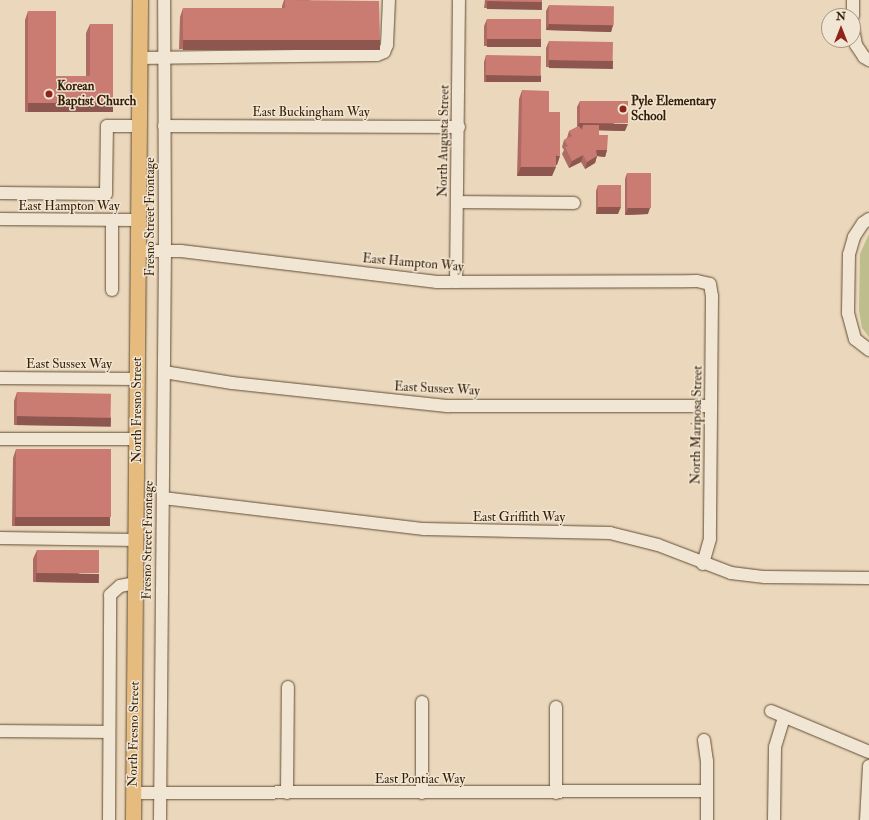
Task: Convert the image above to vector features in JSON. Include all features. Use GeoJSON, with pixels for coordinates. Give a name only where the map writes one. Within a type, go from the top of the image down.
{"type":"FeatureCollection","features":[{"type":"Feature","properties":{"kind":"main road","name":"North Fresno Street"},"geometry":{"type":"LineString","coordinates":[[133,820],[138,379],[137,220],[140,0]]}},
{"type":"Feature","properties":{"kind":"street","name":"Fresno Street Frontage"},"geometry":{"type":"LineString","coordinates":[[160,820],[165,251],[164,126],[168,62],[164,0]]}},
{"type":"Feature","properties":{"kind":"street"},"geometry":{"type":"LineString","coordinates":[[139,58],[168,62],[377,55],[384,52],[387,45],[389,0]]}},
{"type":"Feature","properties":{"kind":"street","name":"North Augusta Street"},"geometry":{"type":"LineString","coordinates":[[456,282],[459,0]]}},
{"type":"Feature","properties":{"kind":"street"},"geometry":{"type":"LineString","coordinates":[[858,48],[866,58]]}},
{"type":"Feature","properties":{"kind":"street"},"geometry":{"type":"LineString","coordinates":[[0,194],[106,194],[106,126],[139,126]]}},
{"type":"Feature","properties":{"kind":"street","name":"East Buckingham Way"},"geometry":{"type":"LineString","coordinates":[[164,126],[458,126]]}},
{"type":"Feature","properties":{"kind":"street"},"geometry":{"type":"LineString","coordinates":[[457,202],[574,203]]}},
{"type":"Feature","properties":{"kind":"street","name":"East Hampton Way"},"geometry":{"type":"LineString","coordinates":[[0,219],[137,220]]}},
{"type":"Feature","properties":{"kind":"street"},"geometry":{"type":"LineString","coordinates":[[869,219],[862,223],[854,237],[849,254],[848,313],[855,338],[869,350]]}},
{"type":"Feature","properties":{"kind":"street"},"geometry":{"type":"LineString","coordinates":[[112,220],[112,290]]}},
{"type":"Feature","properties":{"kind":"street","name":"East Hampton Way"},"geometry":{"type":"LineString","coordinates":[[138,251],[165,251],[456,282],[697,281],[710,284]]}},
{"type":"Feature","properties":{"kind":"street","name":"North Mariposa Street"},"geometry":{"type":"LineString","coordinates":[[703,564],[710,539],[712,296],[710,284]]}},
{"type":"Feature","properties":{"kind":"street","name":"East Sussex Way"},"geometry":{"type":"LineString","coordinates":[[164,372],[232,383],[436,406],[710,406]]}},
{"type":"Feature","properties":{"kind":"street","name":"East Sussex Way"},"geometry":{"type":"LineString","coordinates":[[0,378],[138,379]]}},
{"type":"Feature","properties":{"kind":"street"},"geometry":{"type":"LineString","coordinates":[[0,439],[137,439]]}},
{"type":"Feature","properties":{"kind":"street","name":"East Griffith Way"},"geometry":{"type":"LineString","coordinates":[[163,498],[424,529],[610,533],[658,545],[703,564],[731,573],[765,577],[869,578]]}},
{"type":"Feature","properties":{"kind":"street"},"geometry":{"type":"LineString","coordinates":[[0,538],[136,540]]}},
{"type":"Feature","properties":{"kind":"street"},"geometry":{"type":"LineString","coordinates":[[109,820],[110,595],[120,586],[136,583]]}},
{"type":"Feature","properties":{"kind":"street"},"geometry":{"type":"LineString","coordinates":[[287,792],[288,687]]}},
{"type":"Feature","properties":{"kind":"street"},"geometry":{"type":"LineString","coordinates":[[422,702],[422,793]]}},
{"type":"Feature","properties":{"kind":"street"},"geometry":{"type":"LineString","coordinates":[[556,707],[556,793]]}},
{"type":"Feature","properties":{"kind":"street"},"geometry":{"type":"LineString","coordinates":[[771,711],[869,752]]}},
{"type":"Feature","properties":{"kind":"street"},"geometry":{"type":"LineString","coordinates":[[774,820],[775,747],[784,717]]}},
{"type":"Feature","properties":{"kind":"street"},"geometry":{"type":"LineString","coordinates":[[0,731],[109,732]]}},
{"type":"Feature","properties":{"kind":"street"},"geometry":{"type":"LineString","coordinates":[[704,740],[707,820]]}},
{"type":"Feature","properties":{"kind":"street"},"geometry":{"type":"LineString","coordinates":[[866,820],[869,766]]}},
{"type":"Feature","properties":{"kind":"street","name":"East Pontiac Way"},"geometry":{"type":"LineString","coordinates":[[134,792],[556,793],[707,791]]}},
{"type":"Feature","properties":{"kind":"green space"},"geometry":{"type":"Polygon","coordinates":[[[869,234],[869,337],[862,328],[859,310],[860,254],[869,234]]]}},
{"type":"Feature","properties":{"kind":"building"},"geometry":{"type":"Polygon","coordinates":[[[285,0],[379,1],[380,40],[183,40],[183,8],[285,8],[285,0]]]}},
{"type":"Feature","properties":{"kind":"building"},"geometry":{"type":"Polygon","coordinates":[[[542,0],[542,2],[487,1],[542,0]]]}},
{"type":"Feature","properties":{"kind":"building"},"geometry":{"type":"Polygon","coordinates":[[[549,5],[614,6],[614,25],[549,24],[549,5]]]}},
{"type":"Feature","properties":{"kind":"building"},"geometry":{"type":"Polygon","coordinates":[[[28,11],[56,11],[56,76],[90,76],[90,24],[113,24],[113,103],[28,103],[28,11]]]}},
{"type":"Feature","properties":{"kind":"building"},"geometry":{"type":"Polygon","coordinates":[[[487,19],[541,19],[541,39],[487,39],[487,19]]]}},
{"type":"Feature","properties":{"kind":"building"},"geometry":{"type":"Polygon","coordinates":[[[549,41],[613,42],[613,61],[549,60],[549,41]]]}},
{"type":"Feature","properties":{"kind":"building"},"geometry":{"type":"Polygon","coordinates":[[[486,55],[541,56],[541,76],[486,75],[486,55]]]}},
{"type":"Feature","properties":{"kind":"building"},"geometry":{"type":"Polygon","coordinates":[[[522,90],[549,91],[549,112],[560,112],[560,156],[556,155],[556,167],[521,167],[522,90]]]}},
{"type":"Feature","properties":{"kind":"building"},"geometry":{"type":"Polygon","coordinates":[[[580,101],[628,101],[628,123],[580,123],[580,101]]]}},
{"type":"Feature","properties":{"kind":"building"},"geometry":{"type":"Polygon","coordinates":[[[583,125],[599,125],[599,135],[608,135],[607,150],[596,150],[597,156],[587,162],[583,155],[572,161],[565,147],[568,146],[564,140],[572,136],[569,131],[579,126],[582,130],[583,125]]]}},
{"type":"Feature","properties":{"kind":"building"},"geometry":{"type":"Polygon","coordinates":[[[627,173],[651,173],[651,208],[627,208],[627,173]]]}},
{"type":"Feature","properties":{"kind":"building"},"geometry":{"type":"Polygon","coordinates":[[[598,185],[621,185],[621,207],[598,207],[598,185]]]}},
{"type":"Feature","properties":{"kind":"building"},"geometry":{"type":"Polygon","coordinates":[[[17,392],[111,394],[111,418],[17,416],[17,392]]]}},
{"type":"Feature","properties":{"kind":"building"},"geometry":{"type":"Polygon","coordinates":[[[16,449],[111,449],[111,517],[16,517],[16,449]]]}},
{"type":"Feature","properties":{"kind":"building"},"geometry":{"type":"Polygon","coordinates":[[[37,550],[99,550],[99,573],[37,573],[37,550]]]}},
{"type":"Feature","properties":{"kind":"place","name":"Korean Baptist Church"},"geometry":{"type":"Point","coordinates":[49,94]}},
{"type":"Feature","properties":{"kind":"place","name":"Pyle Elementary School"},"geometry":{"type":"Point","coordinates":[623,109]}}]}
